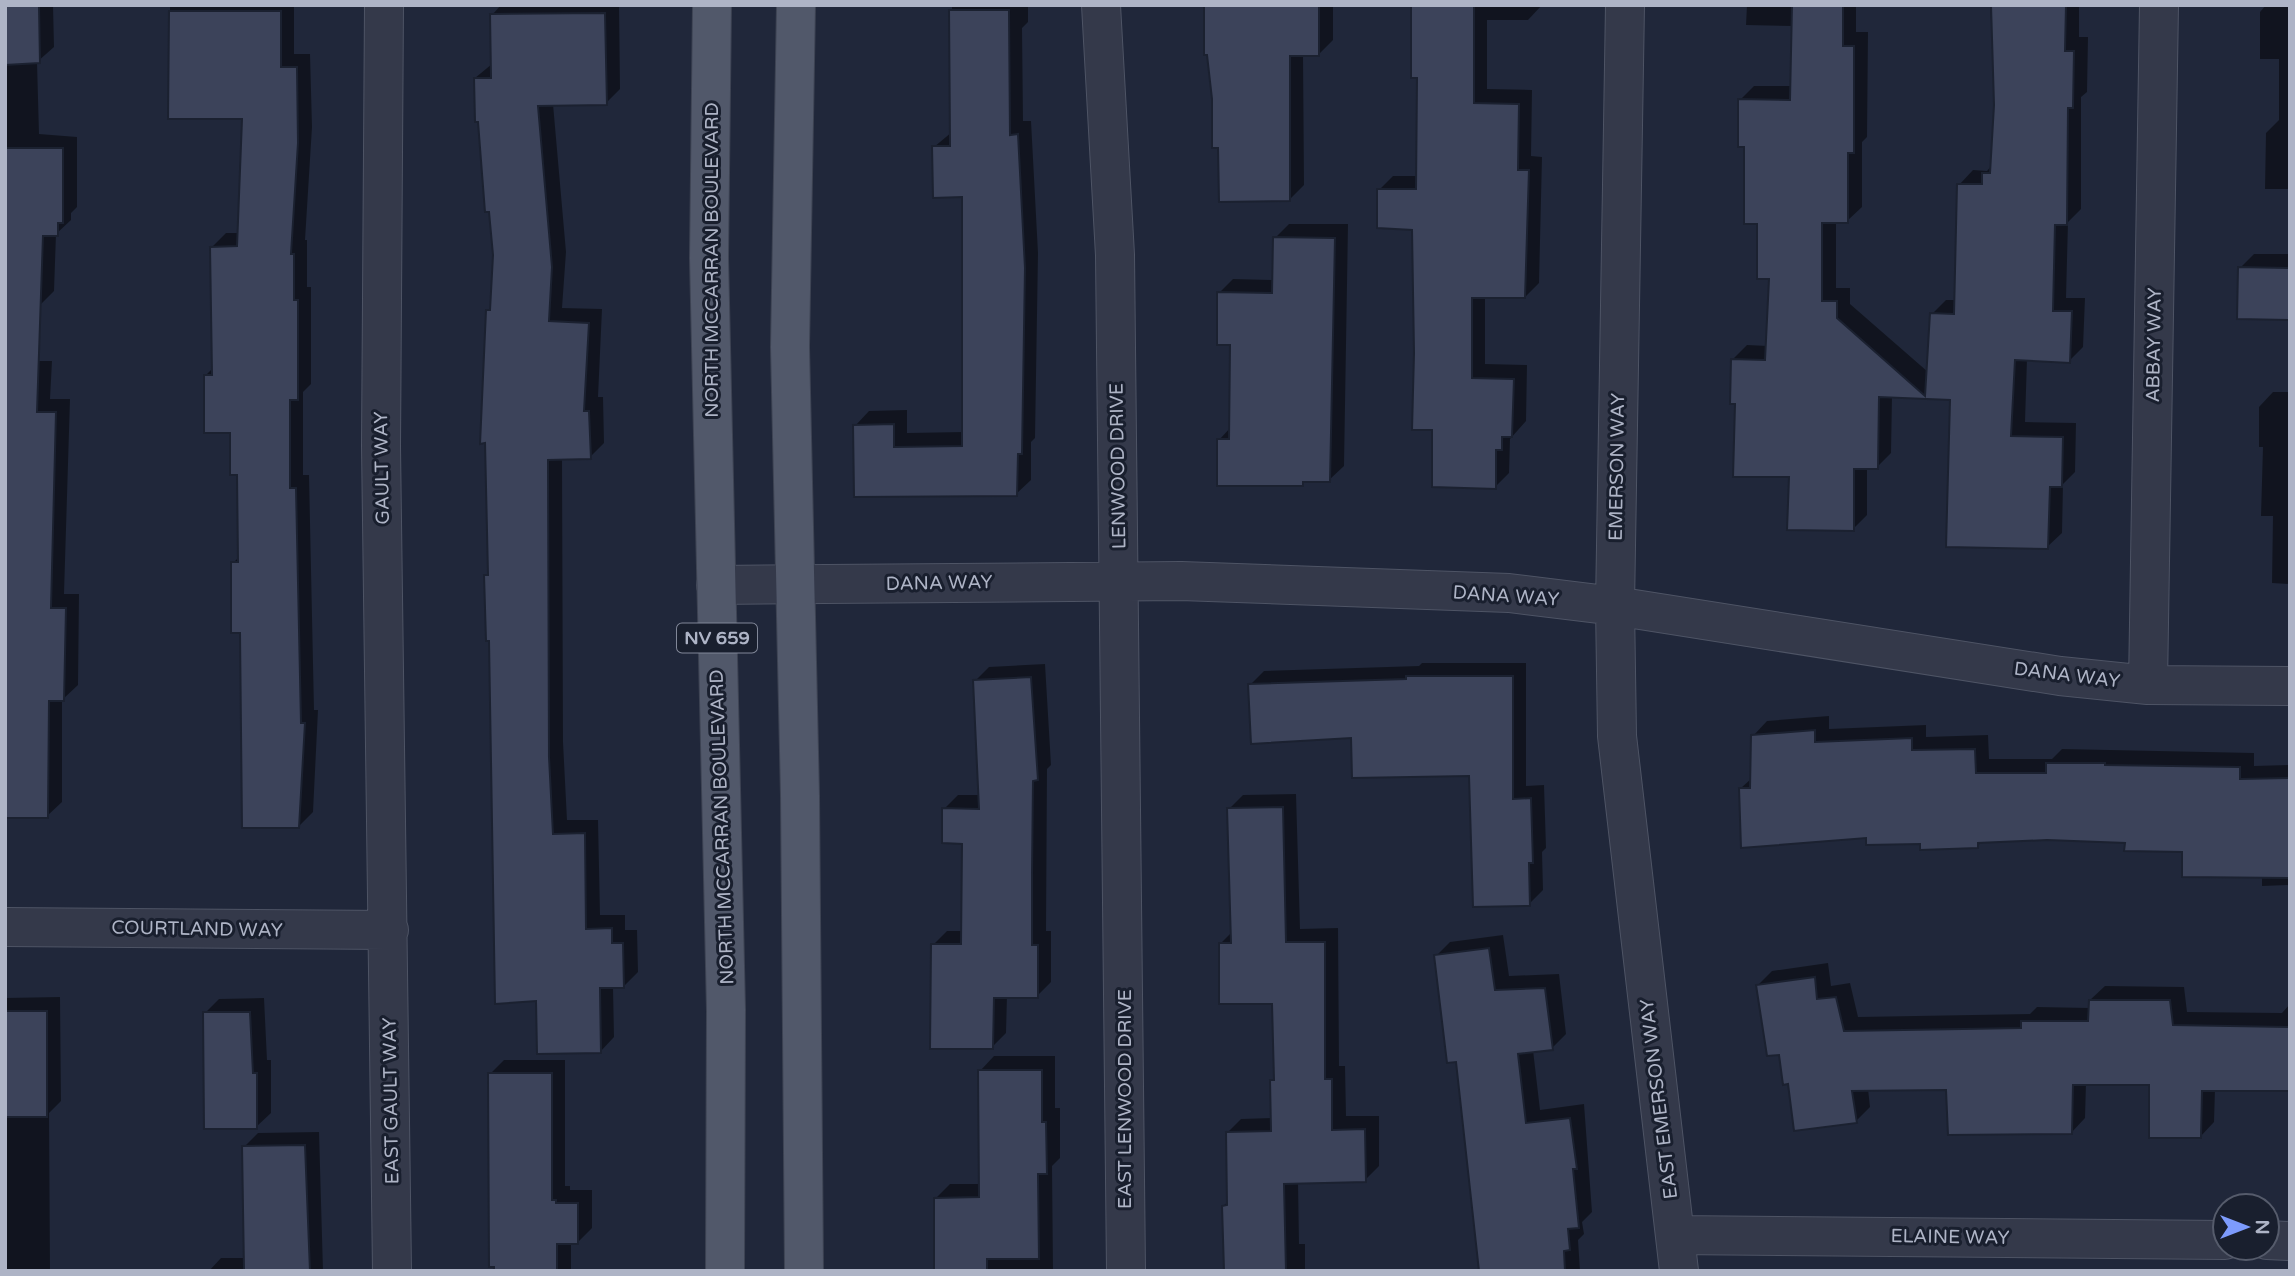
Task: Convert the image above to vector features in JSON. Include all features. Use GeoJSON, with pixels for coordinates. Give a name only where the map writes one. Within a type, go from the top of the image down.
{"type":"FeatureCollection","features":[{"type":"Feature","properties":{"kind":"main road","name":"NORTH MCCARRAN BOULEVARD"},"geometry":{"type":"LineString","coordinates":[[712,5],[709,258],[726,1010],[725,1271]]}},
{"type":"Feature","properties":{"kind":"main road"},"geometry":{"type":"LineString","coordinates":[[796,5],[790,348],[800,796],[804,1271]]}},
{"type":"Feature","properties":{"kind":"street","name":"GAULT WAY"},"geometry":{"type":"LineString","coordinates":[[384,5],[381,446],[389,930]]}},
{"type":"Feature","properties":{"kind":"street","name":"LENWOOD DRIVE"},"geometry":{"type":"LineString","coordinates":[[1101,5],[1115,255],[1123,926]]}},
{"type":"Feature","properties":{"kind":"street","name":"EMERSON WAY"},"geometry":{"type":"LineString","coordinates":[[1625,5],[1615,606],[1617,736],[1639,928]]}},
{"type":"Feature","properties":{"kind":"street","name":"ABBAY WAY"},"geometry":{"type":"LineString","coordinates":[[2148,685],[2159,5]]}},
{"type":"Feature","properties":{"kind":"street","name":"DANA WAY"},"geometry":{"type":"LineString","coordinates":[[716,585],[1120,581],[1509,593],[1615,606],[2060,676],[2148,685],[2290,686]]}},
{"type":"Feature","properties":{"kind":"street","name":"EAST LENWOOD DRIVE"},"geometry":{"type":"LineString","coordinates":[[1123,926],[1126,1271]]}},
{"type":"Feature","properties":{"kind":"street","name":"COURTLAND WAY"},"geometry":{"type":"LineString","coordinates":[[5,927],[389,930]]}},
{"type":"Feature","properties":{"kind":"street","name":"EAST EMERSON WAY"},"geometry":{"type":"LineString","coordinates":[[1639,928],[1677,1253]]}},
{"type":"Feature","properties":{"kind":"street","name":"EAST GAULT WAY"},"geometry":{"type":"LineString","coordinates":[[389,930],[392,1271]]}},
{"type":"Feature","properties":{"kind":"street","name":"ELAINE WAY"},"geometry":{"type":"LineString","coordinates":[[1677,1253],[2211,1240]]}},
{"type":"Feature","properties":{"kind":"building"},"geometry":{"type":"Polygon","coordinates":[[[5,5],[39,5],[40,63],[5,65],[5,5]]]}},
{"type":"Feature","properties":{"kind":"building"},"geometry":{"type":"Polygon","coordinates":[[[1204,5],[1319,5],[1319,56],[1290,56],[1290,201],[1219,202],[1218,148],[1212,148],[1212,99],[1207,55],[1204,55],[1204,5]]]}},
{"type":"Feature","properties":{"kind":"building"},"geometry":{"type":"Polygon","coordinates":[[[1411,5],[1474,5],[1474,103],[1519,104],[1518,170],[1529,170],[1525,298],[1472,298],[1472,378],[1514,379],[1512,437],[1502,437],[1502,450],[1496,450],[1496,489],[1432,487],[1432,430],[1412,430],[1412,230],[1377,228],[1377,189],[1416,189],[1417,78],[1411,78],[1411,5]]]}},
{"type":"Feature","properties":{"kind":"building"},"geometry":{"type":"Polygon","coordinates":[[[1792,5],[1843,5],[1843,46],[1854,46],[1854,153],[1848,153],[1848,223],[1822,223],[1822,301],[1837,301],[1837,318],[1925,396],[1930,313],[1954,314],[1957,184],[1982,184],[1982,173],[1990,173],[1994,105],[1991,5],[2066,5],[2065,51],[2074,51],[2073,108],[2068,108],[2067,225],[2055,225],[2053,311],[2072,311],[2070,363],[2015,360],[2011,436],[2063,437],[2062,487],[2050,487],[2048,549],[1946,547],[1950,400],[1879,397],[1878,469],[1854,469],[1854,531],[1787,530],[1789,477],[1733,477],[1735,404],[1730,404],[1731,359],[1765,360],[1769,279],[1757,279],[1757,224],[1744,224],[1744,147],[1738,147],[1738,99],[1790,100],[1792,5]]]}},
{"type":"Feature","properties":{"kind":"building"},"geometry":{"type":"Polygon","coordinates":[[[949,10],[1009,10],[1010,135],[1018,134],[1025,268],[1022,454],[1018,454],[1017,496],[854,497],[853,425],[894,424],[894,447],[962,446],[962,197],[933,198],[932,146],[950,146],[949,10]]]}},
{"type":"Feature","properties":{"kind":"building"},"geometry":{"type":"Polygon","coordinates":[[[169,11],[281,11],[281,67],[297,67],[298,143],[291,254],[294,254],[294,300],[298,300],[298,400],[290,400],[290,488],[296,488],[301,723],[305,723],[299,828],[242,828],[240,633],[231,633],[231,562],[238,562],[237,475],[230,475],[230,433],[204,433],[204,375],[212,375],[210,247],[237,246],[242,119],[168,119],[169,11]]]}},
{"type":"Feature","properties":{"kind":"building"},"geometry":{"type":"Polygon","coordinates":[[[605,13],[607,105],[538,106],[552,267],[549,321],[589,323],[584,411],[589,411],[591,459],[548,460],[549,757],[553,834],[585,833],[586,929],[612,928],[612,943],[623,943],[624,988],[600,988],[601,1053],[537,1054],[536,1001],[495,1004],[489,641],[486,641],[484,575],[488,575],[485,443],[480,444],[486,310],[490,310],[493,255],[489,212],[485,212],[478,122],[475,122],[474,78],[491,78],[490,14],[605,13]]]}},
{"type":"Feature","properties":{"kind":"building"},"geometry":{"type":"Polygon","coordinates":[[[5,148],[63,148],[63,223],[58,223],[58,236],[43,236],[37,412],[56,412],[51,608],[66,608],[64,701],[49,701],[48,818],[5,818],[5,148]]]}},
{"type":"Feature","properties":{"kind":"building"},"geometry":{"type":"Polygon","coordinates":[[[1273,237],[1335,238],[1330,482],[1303,482],[1303,486],[1217,486],[1217,439],[1229,439],[1230,345],[1217,345],[1217,292],[1272,293],[1273,237]]]}},
{"type":"Feature","properties":{"kind":"building"},"geometry":{"type":"Polygon","coordinates":[[[2238,267],[2290,268],[2290,320],[2237,319],[2238,267]]]}},
{"type":"Feature","properties":{"kind":"building"},"geometry":{"type":"Polygon","coordinates":[[[1406,676],[1513,676],[1513,799],[1531,798],[1533,863],[1529,863],[1530,906],[1473,907],[1469,776],[1352,778],[1351,738],[1251,744],[1248,684],[1406,679],[1406,676]]]}},
{"type":"Feature","properties":{"kind":"building"},"geometry":{"type":"Polygon","coordinates":[[[1031,677],[1038,780],[1033,781],[1032,945],[1038,945],[1038,998],[994,998],[993,1049],[930,1049],[931,944],[961,944],[962,844],[942,843],[942,808],[979,809],[973,680],[1031,677]]]}},
{"type":"Feature","properties":{"kind":"building"},"geometry":{"type":"Polygon","coordinates":[[[1815,730],[1815,742],[1912,738],[1912,750],[1975,749],[1976,773],[2046,773],[2046,763],[2105,763],[2240,767],[2240,779],[2290,778],[2290,878],[2182,877],[2182,852],[2124,851],[2125,843],[2047,840],[1978,843],[1978,848],[1920,850],[1920,844],[1866,845],[1866,838],[1741,848],[1739,788],[1750,788],[1751,735],[1815,730]]]}},
{"type":"Feature","properties":{"kind":"building"},"geometry":{"type":"Polygon","coordinates":[[[1283,807],[1286,942],[1325,942],[1325,1079],[1332,1079],[1332,1130],[1365,1129],[1366,1182],[1284,1184],[1286,1271],[1224,1271],[1222,1206],[1227,1205],[1226,1132],[1271,1131],[1270,1080],[1274,1080],[1272,1004],[1219,1004],[1219,943],[1231,943],[1227,808],[1283,807]]]}},
{"type":"Feature","properties":{"kind":"building"},"geometry":{"type":"Polygon","coordinates":[[[1489,948],[1495,990],[1545,988],[1553,1050],[1518,1054],[1526,1123],[1570,1118],[1577,1169],[1573,1169],[1579,1228],[1568,1229],[1570,1250],[1564,1251],[1565,1271],[1479,1271],[1456,1062],[1447,1063],[1434,955],[1489,948]]]}},
{"type":"Feature","properties":{"kind":"building"},"geometry":{"type":"Polygon","coordinates":[[[1815,977],[1817,999],[1836,997],[1844,1031],[2021,1028],[2021,1021],[2088,1021],[2089,1000],[2170,1000],[2173,1025],[2290,1027],[2290,1091],[2202,1091],[2201,1138],[2149,1138],[2149,1085],[2073,1085],[2072,1134],[1948,1135],[1946,1090],[1852,1091],[1857,1123],[1794,1131],[1788,1084],[1783,1085],[1779,1055],[1767,1056],[1756,985],[1815,977]]]}},
{"type":"Feature","properties":{"kind":"building"},"geometry":{"type":"Polygon","coordinates":[[[5,1011],[47,1011],[47,1117],[5,1117],[5,1011]]]}},
{"type":"Feature","properties":{"kind":"building"},"geometry":{"type":"Polygon","coordinates":[[[203,1012],[250,1012],[253,1073],[257,1073],[257,1129],[204,1129],[203,1012]]]}},
{"type":"Feature","properties":{"kind":"building"},"geometry":{"type":"Polygon","coordinates":[[[978,1070],[1042,1070],[1042,1122],[1046,1122],[1047,1174],[1038,1174],[1039,1259],[987,1259],[987,1271],[934,1271],[934,1198],[979,1197],[978,1070]]]}},
{"type":"Feature","properties":{"kind":"building"},"geometry":{"type":"Polygon","coordinates":[[[488,1073],[552,1073],[552,1200],[556,1200],[556,1203],[578,1203],[578,1244],[557,1244],[557,1271],[494,1271],[494,1267],[489,1267],[488,1073]]]}},
{"type":"Feature","properties":{"kind":"building"},"geometry":{"type":"Polygon","coordinates":[[[305,1145],[310,1271],[244,1271],[242,1146],[305,1145]]]}}]}
